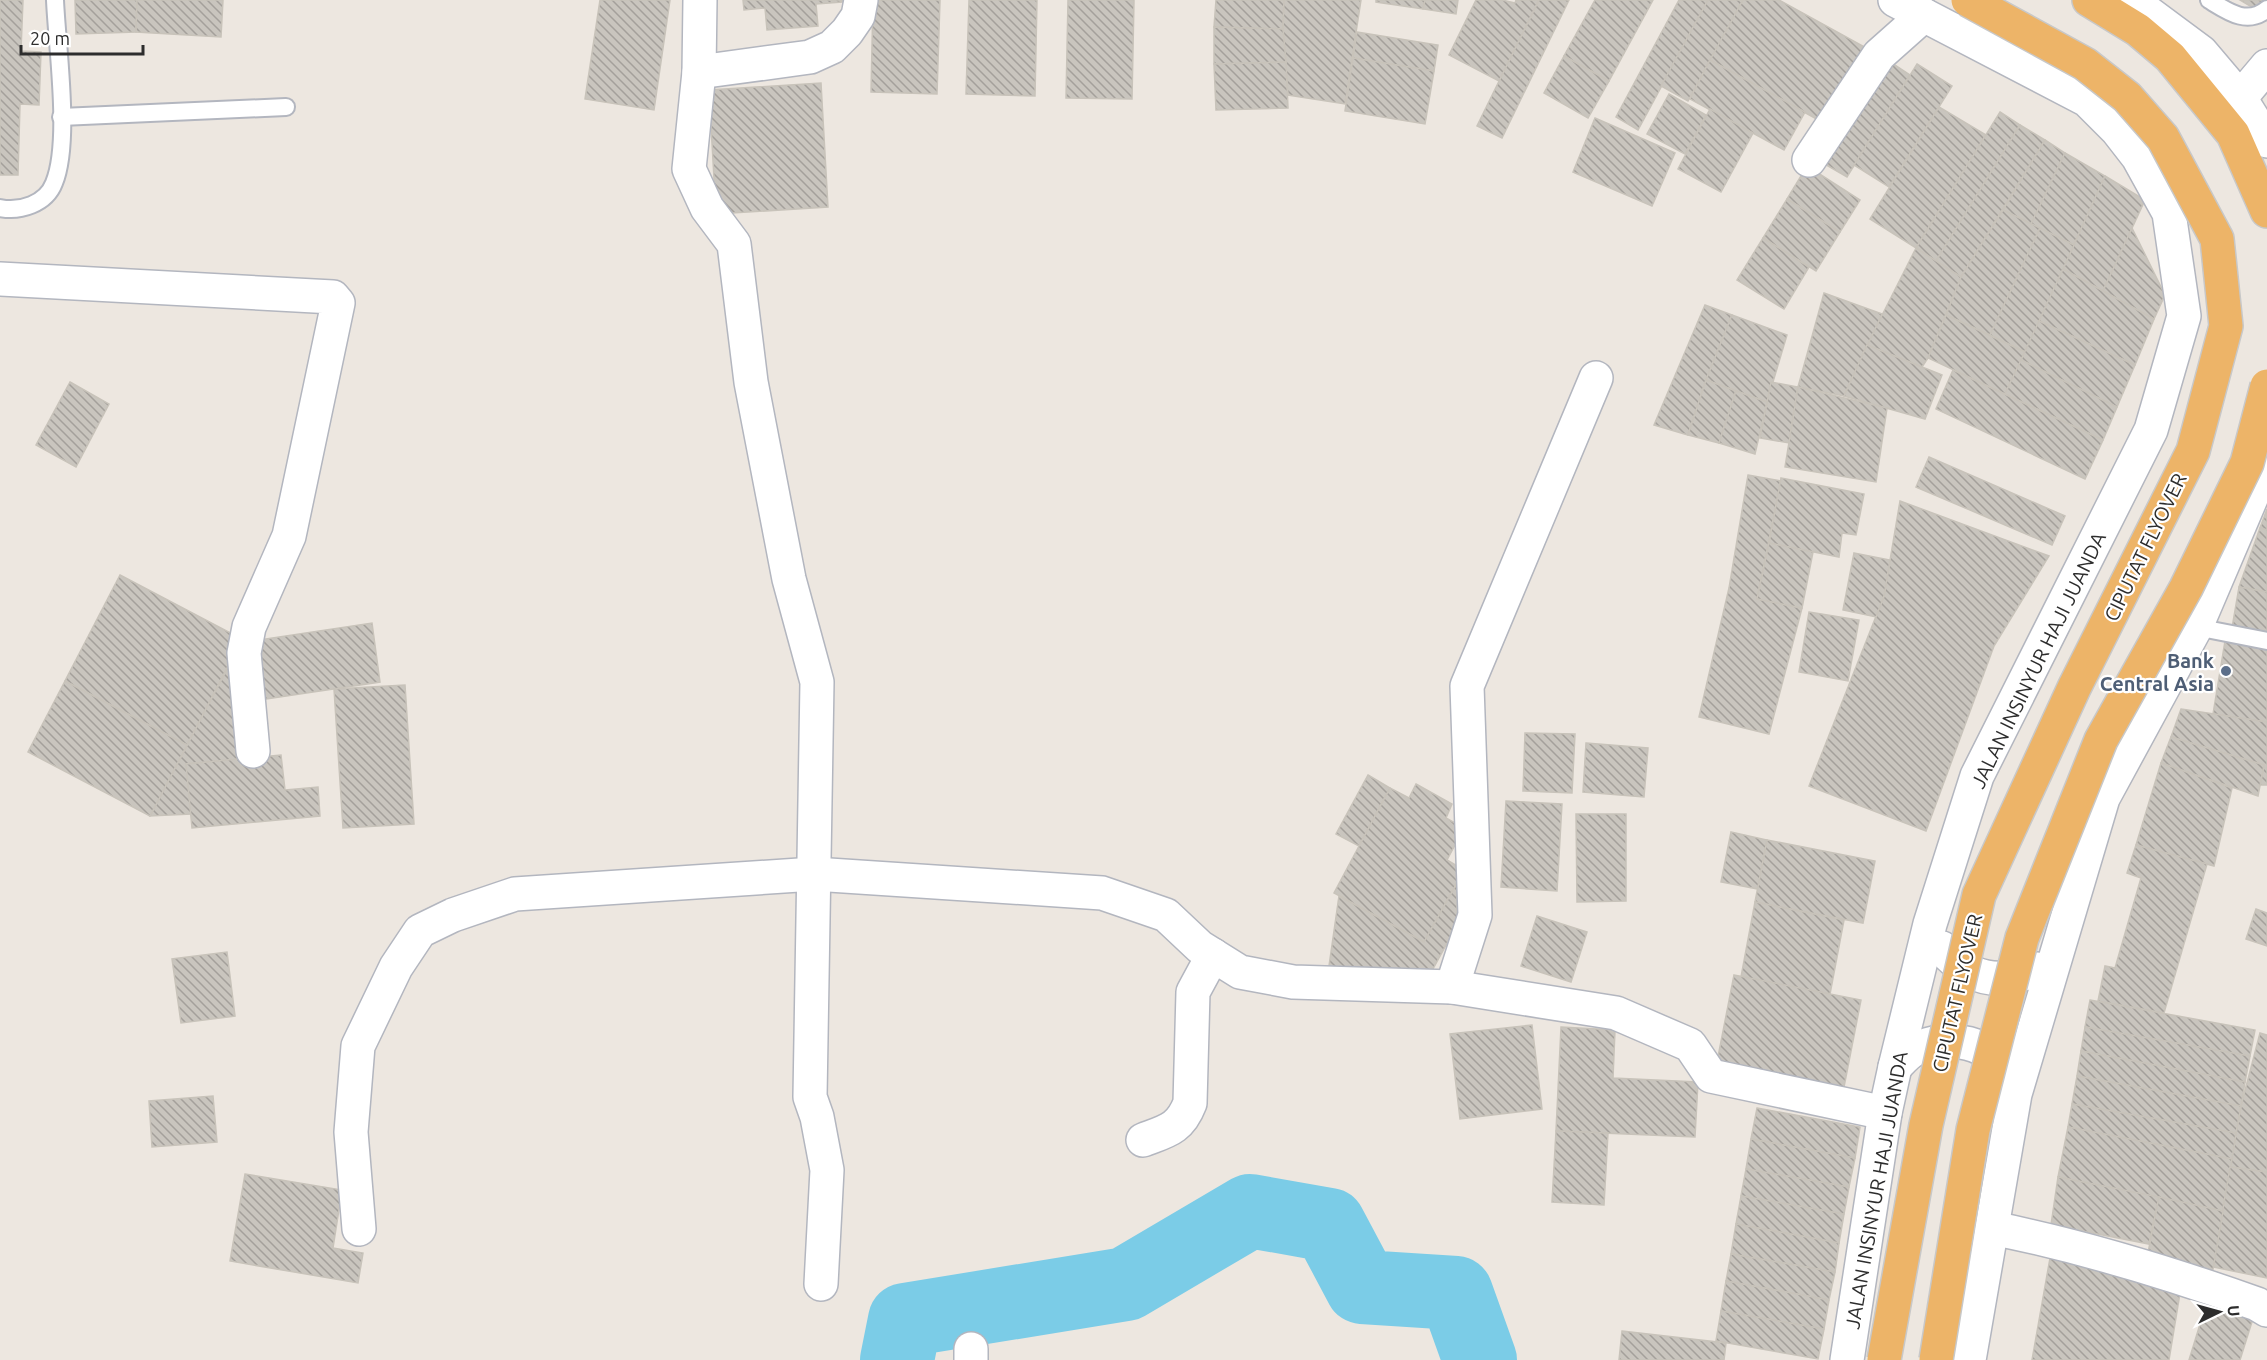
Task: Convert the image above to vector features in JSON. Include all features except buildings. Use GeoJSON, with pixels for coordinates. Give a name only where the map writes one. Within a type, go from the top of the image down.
{"type":"FeatureCollection","features":[{"type":"Feature","properties":{"kind":"highway","name":"CIPUTAT FLYOVER"},"geometry":{"type":"LineString","coordinates":[[1884,1360],[1926,1125],[1979,895],[2074,688],[2193,451],[2226,326],[2217,239],[2163,138],[2127,97],[2085,64],[1968,0]]}},
{"type":"Feature","properties":{"kind":"highway"},"geometry":{"type":"LineString","coordinates":[[2089,0],[2138,30],[2170,57],[2233,134],[2267,211]]}},
{"type":"Feature","properties":{"kind":"highway"},"geometry":{"type":"LineString","coordinates":[[1936,1360],[1973,1130],[2022,938],[2101,740],[2186,588],[2247,463],[2267,386]]}},
{"type":"Feature","properties":{"kind":"street"},"geometry":{"type":"LineString","coordinates":[[700,0],[699,72],[689,169],[707,208],[734,244],[751,382],[786,567],[817,682],[810,1097],[817,1117],[827,1170],[820,1284]]}},
{"type":"Feature","properties":{"kind":"street"},"geometry":{"type":"LineString","coordinates":[[699,72],[810,57],[832,47],[848,32],[858,16],[861,0]]}},
{"type":"Feature","properties":{"kind":"street"},"geometry":{"type":"LineString","coordinates":[[1809,160],[1879,55],[1924,15],[1895,0]]}},
{"type":"Feature","properties":{"kind":"street"},"geometry":{"type":"LineString","coordinates":[[2131,0],[2201,52],[2240,98],[2267,141]]}},
{"type":"Feature","properties":{"kind":"street","name":"JALAN INSINYUR HAJI JUANDA"},"geometry":{"type":"LineString","coordinates":[[1847,1360],[1885,1113],[1895,1067],[1930,924],[1977,776],[2151,430],[2184,315],[2169,213],[2138,157],[2117,130],[2086,100],[1924,15]]}},
{"type":"Feature","properties":{"kind":"street"},"geometry":{"type":"LineString","coordinates":[[2240,98],[2267,66]]}},
{"type":"Feature","properties":{"kind":"street"},"geometry":{"type":"LineString","coordinates":[[0,279],[333,297],[338,303],[289,536],[249,627],[244,654],[253,751]]}},
{"type":"Feature","properties":{"kind":"street"},"geometry":{"type":"LineString","coordinates":[[1452,987],[1475,915],[1467,686],[1596,378]]}},
{"type":"Feature","properties":{"kind":"street"},"geometry":{"type":"LineString","coordinates":[[1969,1360],[2015,1094],[2103,798],[2196,627],[2267,461]]}},
{"type":"Feature","properties":{"kind":"street"},"geometry":{"type":"LineString","coordinates":[[358,1229],[351,1132],[358,1046],[396,966],[420,931],[453,915],[515,894],[814,874],[1102,893],[1166,915],[1200,947],[1240,972],[1293,982],[1452,987],[1616,1012],[1690,1045],[1711,1076],[1885,1113]]}},
{"type":"Feature","properties":{"kind":"street"},"geometry":{"type":"LineString","coordinates":[[1930,924],[1939,945],[1954,963],[1975,974],[1997,979],[2021,976],[2042,966],[2058,950]]}},
{"type":"Feature","properties":{"kind":"street"},"geometry":{"type":"LineString","coordinates":[[1143,1140],[1172,1129],[1184,1118],[1190,1103],[1193,992],[1213,955]]}},
{"type":"Feature","properties":{"kind":"street"},"geometry":{"type":"LineString","coordinates":[[1895,1067],[1914,1049],[1938,1040],[1964,1041],[1987,1052],[2005,1070],[2015,1094]]}},
{"type":"Feature","properties":{"kind":"street"},"geometry":{"type":"LineString","coordinates":[[1992,1228],[2046,1238],[2181,1277],[2257,1304],[2267,1310]]}},
{"type":"Feature","properties":{"kind":"lane"},"geometry":{"type":"LineString","coordinates":[[0,208],[11,210],[28,206],[43,199],[54,184],[60,153],[61,117],[55,0]]}},
{"type":"Feature","properties":{"kind":"lane"},"geometry":{"type":"LineString","coordinates":[[2209,0],[2239,16],[2256,16],[2267,9]]}},
{"type":"Feature","properties":{"kind":"lane"},"geometry":{"type":"LineString","coordinates":[[61,117],[286,107]]}},
{"type":"Feature","properties":{"kind":"lane"},"geometry":{"type":"LineString","coordinates":[[2196,627],[2267,641]]}},
{"type":"Feature","properties":{"kind":"waterway"},"geometry":{"type":"LineString","coordinates":[[897,1360],[905,1320],[1126,1284],[1250,1211],[1329,1225],[1362,1287],[1456,1293],[1480,1360]]}},
{"type":"Feature","properties":{"kind":"place","name":"Bank Central Asia"},"geometry":{"type":"Point","coordinates":[2226,671]}}]}
